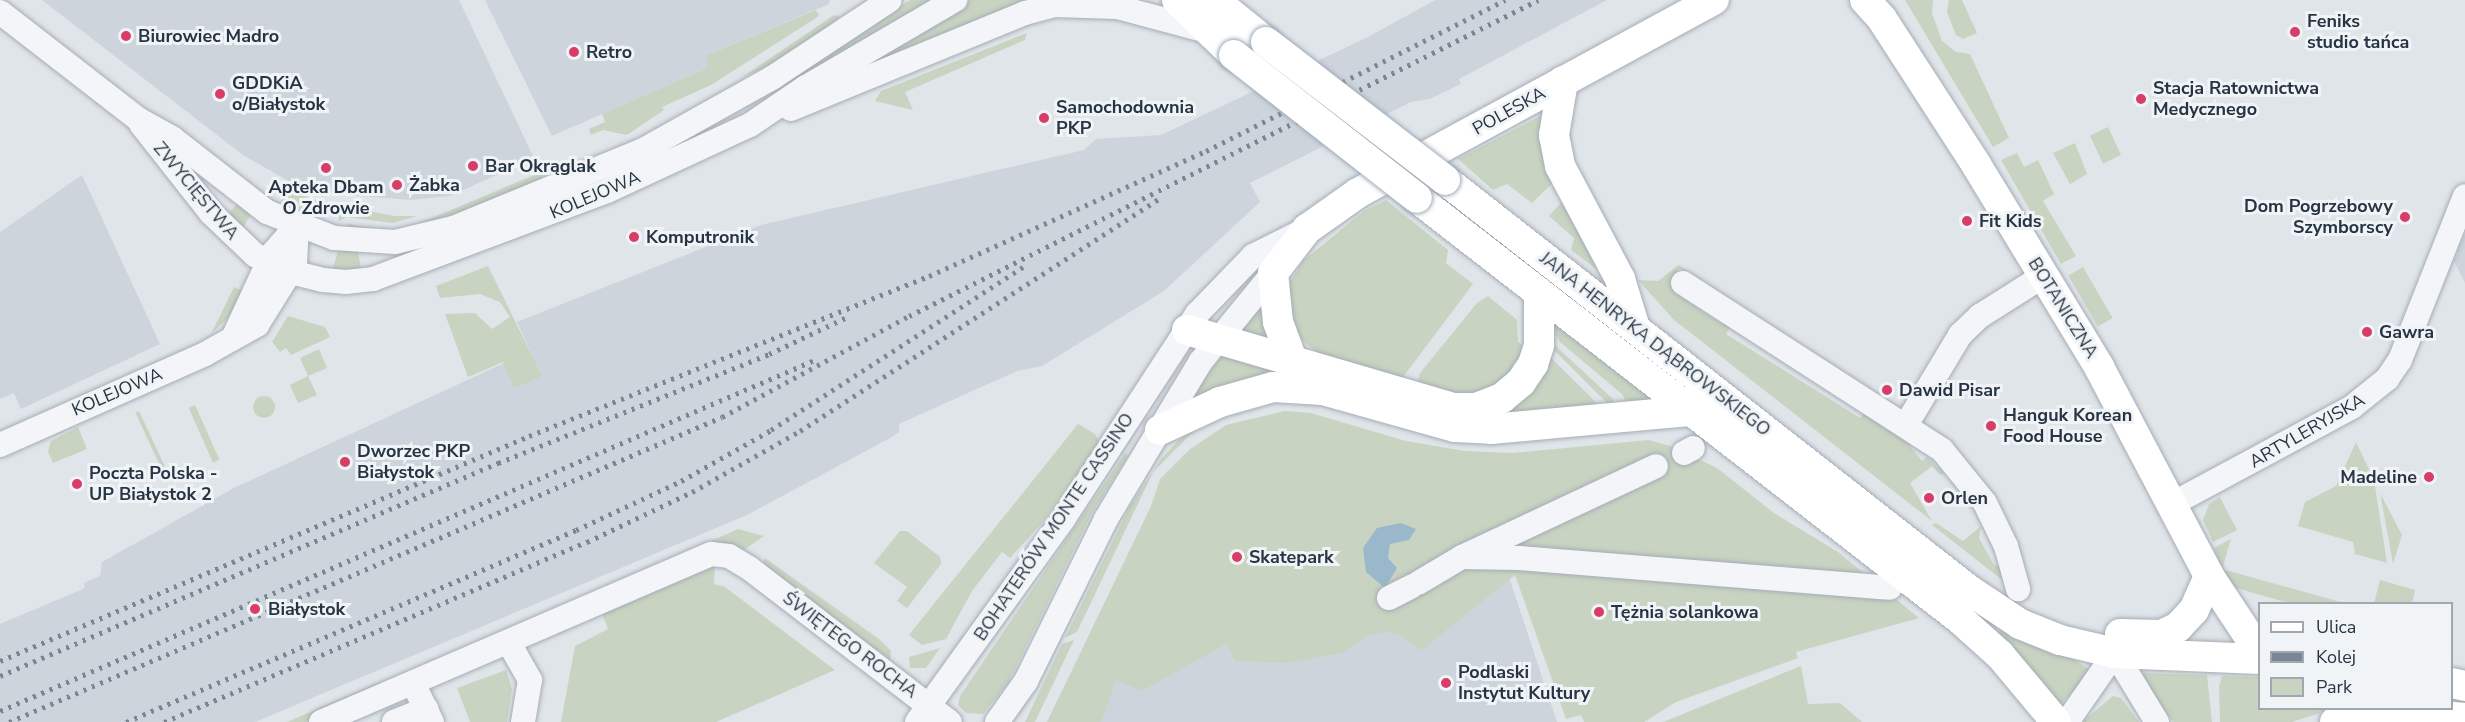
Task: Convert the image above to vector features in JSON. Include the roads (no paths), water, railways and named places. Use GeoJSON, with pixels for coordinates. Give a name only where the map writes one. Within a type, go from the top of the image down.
{"type":"FeatureCollection","features":[{"type":"Feature","properties":{"kind":"main road","name":"JANA HENRYKA DĄBROWSKIEGO"},"geometry":{"type":"LineString","coordinates":[[1177,0],[1234,55],[1689,411],[1961,620],[2000,655],[2056,722]]}},
{"type":"Feature","properties":{"kind":"main road","name":"JANA HENRYKA DĄBROWSKIEGO"},"geometry":{"type":"LineString","coordinates":[[1214,0],[1969,590],[2040,633],[2115,653],[2258,659]]}},
{"type":"Feature","properties":{"kind":"main road","name":"POLESKA"},"geometry":{"type":"LineString","coordinates":[[1273,273],[1307,229],[1358,193],[1714,0]]}},
{"type":"Feature","properties":{"kind":"main road","name":"BOTANICZNA"},"geometry":{"type":"LineString","coordinates":[[1875,6],[2124,409],[2174,503],[2209,576],[2258,651]]}},
{"type":"Feature","properties":{"kind":"main road"},"geometry":{"type":"LineString","coordinates":[[1563,81],[1554,135],[1560,166],[1620,279],[1635,328]]}},
{"type":"Feature","properties":{"kind":"main road"},"geometry":{"type":"LineString","coordinates":[[1273,273],[1278,322],[1292,360]]}},
{"type":"Feature","properties":{"kind":"main road"},"geometry":{"type":"LineString","coordinates":[[1186,330],[1454,408],[1476,408],[1502,398],[1521,382],[1533,364],[1539,345],[1534,289]]}},
{"type":"Feature","properties":{"kind":"main road"},"geometry":{"type":"LineString","coordinates":[[1160,430],[1220,402],[1273,387],[1323,390],[1455,428],[1491,429],[1689,411]]}},
{"type":"Feature","properties":{"kind":"main road"},"geometry":{"type":"LineString","coordinates":[[1969,590],[2004,598],[2081,628],[2109,634],[2161,635],[2178,627],[2194,610],[2209,576]]}},
{"type":"Feature","properties":{"kind":"main road"},"geometry":{"type":"LineString","coordinates":[[2335,722],[2399,712],[2465,718]]}},
{"type":"Feature","properties":{"kind":"street"},"geometry":{"type":"LineString","coordinates":[[847,29],[860,0]]}},
{"type":"Feature","properties":{"kind":"street","name":"KOLEJOWA"},"geometry":{"type":"LineString","coordinates":[[297,225],[334,238],[370,242],[395,242],[453,228],[643,150],[762,84],[890,0]]}},
{"type":"Feature","properties":{"kind":"street","name":"KOLEJOWA"},"geometry":{"type":"LineString","coordinates":[[0,445],[205,354],[257,325],[291,272],[346,282],[373,279],[597,195],[750,125],[806,87],[955,0]]}},
{"type":"Feature","properties":{"kind":"street"},"geometry":{"type":"LineString","coordinates":[[750,125],[1025,13],[1054,5],[1117,7],[1207,31]]}},
{"type":"Feature","properties":{"kind":"street","name":"ZWYCIĘSTWA"},"geometry":{"type":"LineString","coordinates":[[0,12],[138,119],[172,138],[236,191],[267,212],[297,225]]}},
{"type":"Feature","properties":{"kind":"street","name":"ZWYCIĘSTWA"},"geometry":{"type":"LineString","coordinates":[[138,119],[211,213],[244,248],[267,263],[291,272]]}},
{"type":"Feature","properties":{"kind":"street"},"geometry":{"type":"LineString","coordinates":[[211,213],[227,206],[236,191]]}},
{"type":"Feature","properties":{"kind":"street","name":"ARTYLERYJSKA"},"geometry":{"type":"LineString","coordinates":[[2174,503],[2352,407],[2387,379],[2400,360],[2465,196]]}},
{"type":"Feature","properties":{"kind":"street"},"geometry":{"type":"LineString","coordinates":[[233,338],[267,263],[297,225]]}},
{"type":"Feature","properties":{"kind":"street"},"geometry":{"type":"LineString","coordinates":[[291,272],[297,225]]}},
{"type":"Feature","properties":{"kind":"street","name":"POLESKA"},"geometry":{"type":"LineString","coordinates":[[1186,330],[1253,256],[1307,229]]}},
{"type":"Feature","properties":{"kind":"street"},"geometry":{"type":"LineString","coordinates":[[370,242],[366,260],[373,279]]}},
{"type":"Feature","properties":{"kind":"street","name":"POLESKA"},"geometry":{"type":"LineString","coordinates":[[1218,338],[1273,273]]}},
{"type":"Feature","properties":{"kind":"street"},"geometry":{"type":"LineString","coordinates":[[1906,425],[1960,336],[1980,316],[2043,276]]}},
{"type":"Feature","properties":{"kind":"street"},"geometry":{"type":"LineString","coordinates":[[1683,283],[1942,450],[1985,503],[2006,546],[2018,589]]}},
{"type":"Feature","properties":{"kind":"street","name":"BOHATERÓW MONTE CASSINO"},"geometry":{"type":"LineString","coordinates":[[924,714],[1064,518],[1186,330]]}},
{"type":"Feature","properties":{"kind":"street","name":"BOHATERÓW MONTE CASSINO"},"geometry":{"type":"LineString","coordinates":[[997,722],[1026,681],[1106,519],[1218,338]]}},
{"type":"Feature","properties":{"kind":"street"},"geometry":{"type":"LineString","coordinates":[[1389,598],[1462,558],[1656,466]]}},
{"type":"Feature","properties":{"kind":"street","name":"ŚWIĘTEGO ROCHA"},"geometry":{"type":"LineString","coordinates":[[321,722],[509,643],[701,555],[729,556],[749,568],[906,685],[924,714],[950,722]]}},
{"type":"Feature","properties":{"kind":"street"},"geometry":{"type":"LineString","coordinates":[[1462,558],[1519,558],[1890,588]]}},
{"type":"Feature","properties":{"kind":"street"},"geometry":{"type":"LineString","coordinates":[[509,643],[530,680],[523,722]]}},
{"type":"Feature","properties":{"kind":"street"},"geometry":{"type":"LineString","coordinates":[[2067,722],[2115,653],[2157,722]]}},
{"type":"Feature","properties":{"kind":"street"},"geometry":{"type":"LineString","coordinates":[[394,722],[429,715],[413,683]]}},
{"type":"Feature","properties":{"kind":"water"},"geometry":{"type":"Polygon","coordinates":[[[1401,523],[1416,529],[1409,540],[1390,544],[1388,558],[1397,568],[1385,588],[1366,572],[1363,548],[1377,528],[1401,523]]]}},
{"type":"Feature","properties":{"kind":"railway"},"geometry":{"type":"LineString","coordinates":[[0,661],[529,436],[929,276],[1206,151],[1505,0]]}},
{"type":"Feature","properties":{"kind":"railway"},"geometry":{"type":"LineString","coordinates":[[9,722],[722,417],[909,316],[1538,0]]}},
{"type":"Feature","properties":{"kind":"railway"},"geometry":{"type":"LineString","coordinates":[[164,722],[587,542],[692,492],[800,431],[1162,197]]}},
{"type":"Feature","properties":{"kind":"railway"},"geometry":{"type":"LineString","coordinates":[[126,722],[576,530],[681,481],[771,430],[1023,267]]}},
{"type":"Feature","properties":{"kind":"railway"},"geometry":{"type":"LineString","coordinates":[[0,676],[498,463],[769,354],[845,318]]}},
{"type":"Feature","properties":{"kind":"railway"},"geometry":{"type":"LineString","coordinates":[[0,711],[817,359]]}},
{"type":"Feature","properties":{"kind":"place","name":"Feniks studio tańca"},"geometry":{"type":"Point","coordinates":[2295,32]}},
{"type":"Feature","properties":{"kind":"place","name":"Biurowiec Madro"},"geometry":{"type":"Point","coordinates":[126,36]}},
{"type":"Feature","properties":{"kind":"place","name":"Retro"},"geometry":{"type":"Point","coordinates":[574,52]}},
{"type":"Feature","properties":{"kind":"place","name":"GDDKiA o/Białystok"},"geometry":{"type":"Point","coordinates":[220,94]}},
{"type":"Feature","properties":{"kind":"place","name":"Stacja Ratownictwa Medycznego"},"geometry":{"type":"Point","coordinates":[2141,99]}},
{"type":"Feature","properties":{"kind":"place","name":"Samochodownia PKP"},"geometry":{"type":"Point","coordinates":[1044,118]}},
{"type":"Feature","properties":{"kind":"place","name":"Bar Okrąglak"},"geometry":{"type":"Point","coordinates":[473,166]}},
{"type":"Feature","properties":{"kind":"place","name":"Apteka Dbam O Zdrowie"},"geometry":{"type":"Point","coordinates":[326,168]}},
{"type":"Feature","properties":{"kind":"place","name":"Żabka"},"geometry":{"type":"Point","coordinates":[397,185]}},
{"type":"Feature","properties":{"kind":"place","name":"Dom Pogrzebowy Szymborscy"},"geometry":{"type":"Point","coordinates":[2405,217]}},
{"type":"Feature","properties":{"kind":"place","name":"Fit Kids"},"geometry":{"type":"Point","coordinates":[1967,221]}},
{"type":"Feature","properties":{"kind":"place","name":"Komputronik"},"geometry":{"type":"Point","coordinates":[634,237]}},
{"type":"Feature","properties":{"kind":"place","name":"Gawra"},"geometry":{"type":"Point","coordinates":[2367,332]}},
{"type":"Feature","properties":{"kind":"place","name":"Dawid Pisar"},"geometry":{"type":"Point","coordinates":[1887,390]}},
{"type":"Feature","properties":{"kind":"place","name":"Hanguk Korean Food House"},"geometry":{"type":"Point","coordinates":[1991,426]}},
{"type":"Feature","properties":{"kind":"place","name":"Dworzec PKP Białystok"},"geometry":{"type":"Point","coordinates":[345,462]}},
{"type":"Feature","properties":{"kind":"place","name":"Madeline"},"geometry":{"type":"Point","coordinates":[2429,477]}},
{"type":"Feature","properties":{"kind":"place","name":"Poczta Polska - UP Białystok 2"},"geometry":{"type":"Point","coordinates":[77,484]}},
{"type":"Feature","properties":{"kind":"place","name":"Orlen"},"geometry":{"type":"Point","coordinates":[1929,498]}},
{"type":"Feature","properties":{"kind":"place","name":"Skatepark"},"geometry":{"type":"Point","coordinates":[1237,557]}},
{"type":"Feature","properties":{"kind":"place","name":"Białystok"},"geometry":{"type":"Point","coordinates":[255,609]}},
{"type":"Feature","properties":{"kind":"place","name":"Tężnia solankowa"},"geometry":{"type":"Point","coordinates":[1599,612]}},
{"type":"Feature","properties":{"kind":"place","name":"Podlaski Instytut Kultury"},"geometry":{"type":"Point","coordinates":[1446,683]}}]}
